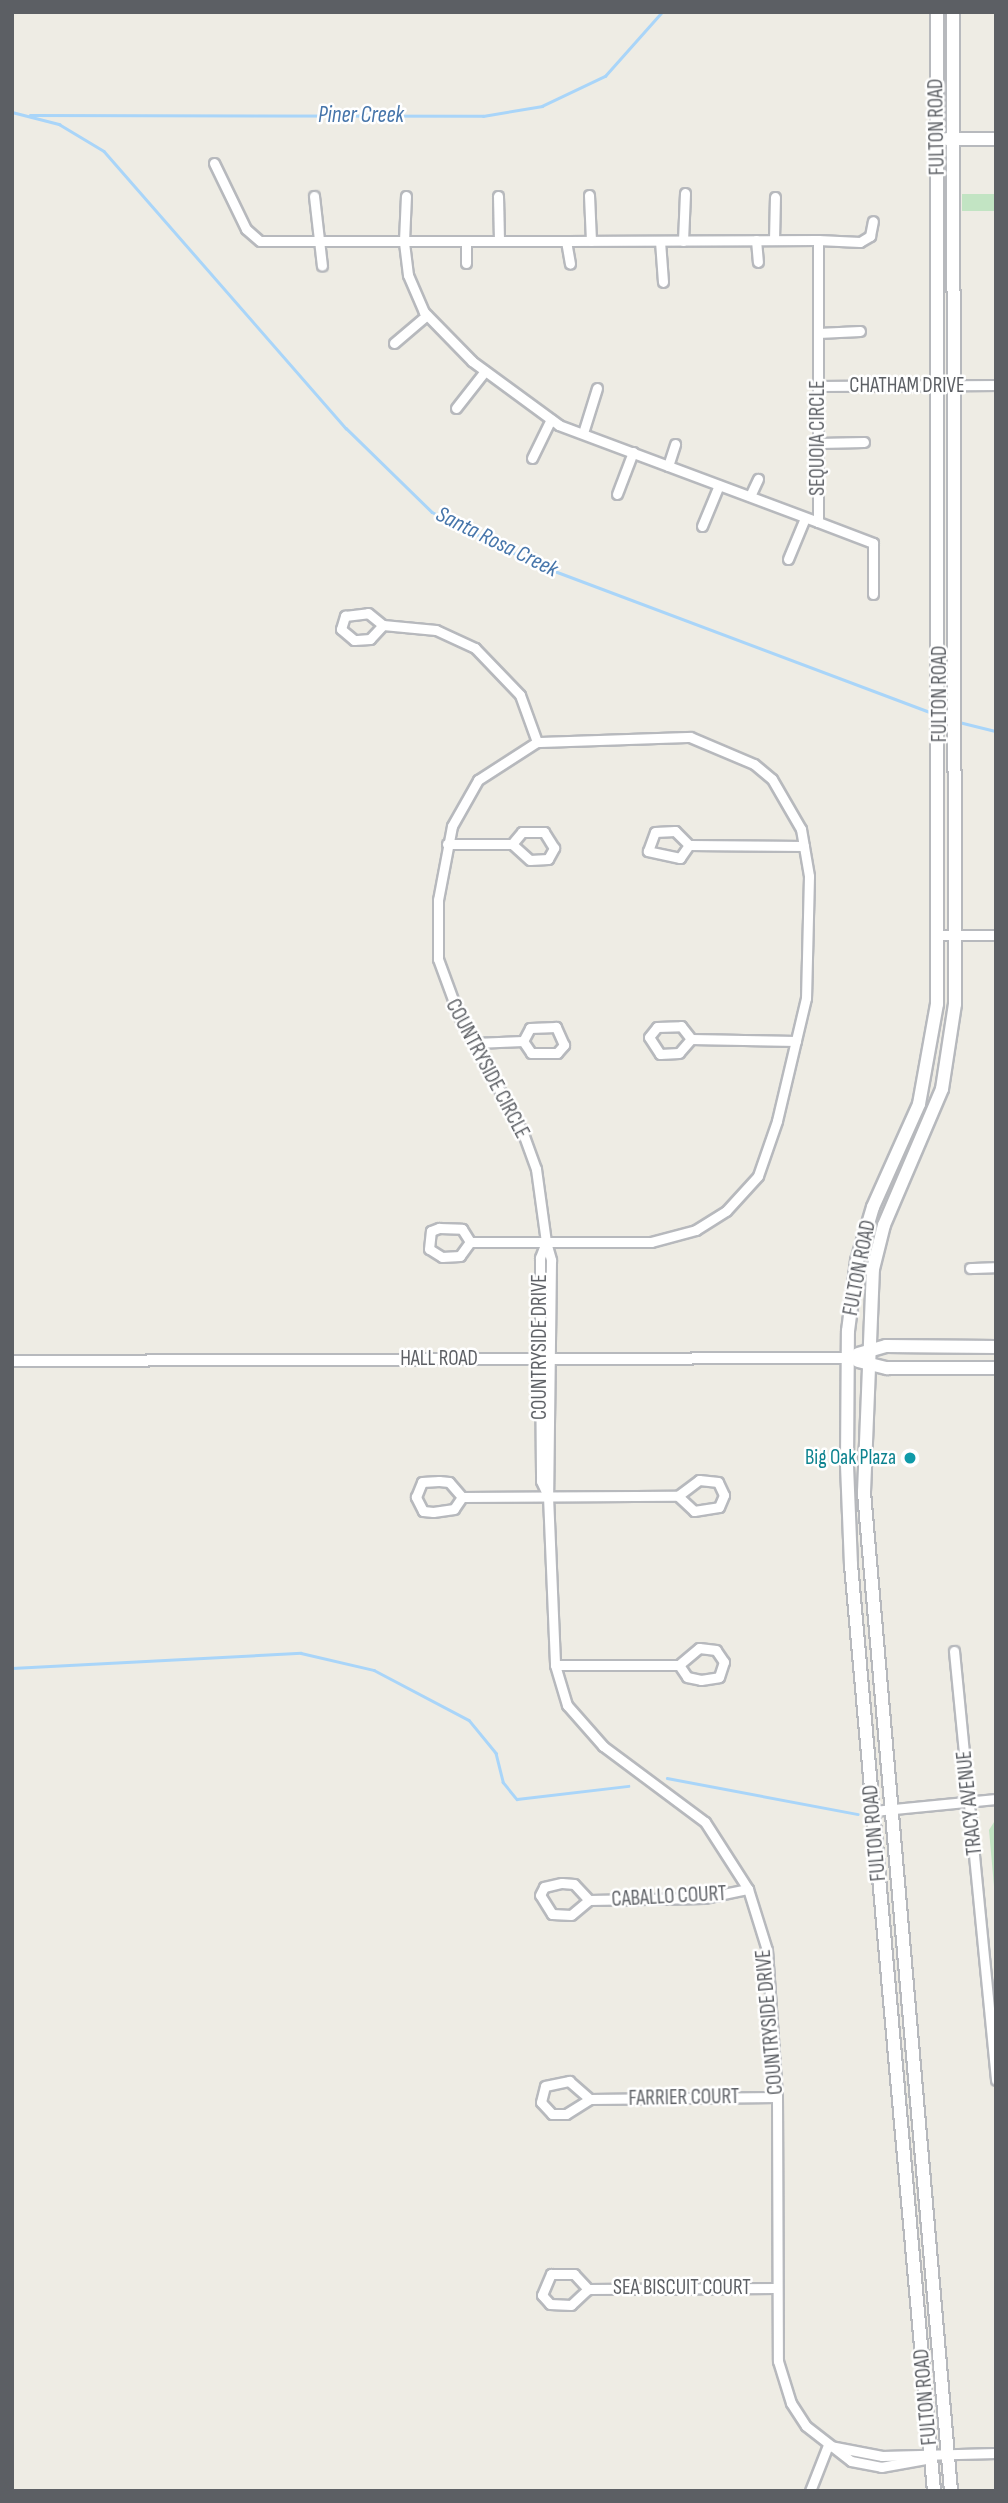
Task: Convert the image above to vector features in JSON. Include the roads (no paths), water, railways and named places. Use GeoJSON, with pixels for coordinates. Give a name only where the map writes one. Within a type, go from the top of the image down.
{"type":"FeatureCollection","features":[{"type":"Feature","properties":{"kind":"main road","name":"FULTON ROAD"},"geometry":{"type":"LineString","coordinates":[[934,2491],[849,1537],[848,1358],[861,1244],[915,1116],[931,1056],[938,935],[940,742],[937,12]]}},
{"type":"Feature","properties":{"kind":"main road","name":"FULTON ROAD"},"geometry":{"type":"LineString","coordinates":[[951,2491],[866,1535],[866,1358],[880,1240],[947,1069],[955,935],[957,386],[953,12]]}},
{"type":"Feature","properties":{"kind":"main road"},"geometry":{"type":"LineString","coordinates":[[937,140],[996,139]]}},
{"type":"Feature","properties":{"kind":"main road"},"geometry":{"type":"LineString","coordinates":[[866,1358],[886,1346],[996,1347]]}},
{"type":"Feature","properties":{"kind":"main road"},"geometry":{"type":"LineString","coordinates":[[848,1358],[996,1368]]}},
{"type":"Feature","properties":{"kind":"street"},"geometry":{"type":"LineString","coordinates":[[214,163],[246,229],[260,241],[860,242],[870,236],[873,222]]}},
{"type":"Feature","properties":{"kind":"street"},"geometry":{"type":"LineString","coordinates":[[683,240],[685,193]]}},
{"type":"Feature","properties":{"kind":"street"},"geometry":{"type":"LineString","coordinates":[[589,195],[591,240]]}},
{"type":"Feature","properties":{"kind":"street"},"geometry":{"type":"LineString","coordinates":[[314,196],[315,241],[322,266]]}},
{"type":"Feature","properties":{"kind":"street","name":"SEQUOIA CIRCLE"},"geometry":{"type":"LineString","coordinates":[[406,196],[404,241],[408,275],[427,315],[485,371],[551,418],[583,433],[818,522],[818,240]]}},
{"type":"Feature","properties":{"kind":"street"},"geometry":{"type":"LineString","coordinates":[[498,196],[499,241]]}},
{"type":"Feature","properties":{"kind":"street"},"geometry":{"type":"LineString","coordinates":[[774,240],[775,197]]}},
{"type":"Feature","properties":{"kind":"street"},"geometry":{"type":"LineString","coordinates":[[566,240],[570,264]]}},
{"type":"Feature","properties":{"kind":"street"},"geometry":{"type":"LineString","coordinates":[[660,240],[663,282]]}},
{"type":"Feature","properties":{"kind":"street"},"geometry":{"type":"LineString","coordinates":[[756,240],[758,262]]}},
{"type":"Feature","properties":{"kind":"street"},"geometry":{"type":"LineString","coordinates":[[466,241],[466,263]]}},
{"type":"Feature","properties":{"kind":"street"},"geometry":{"type":"LineString","coordinates":[[394,342],[427,315]]}},
{"type":"Feature","properties":{"kind":"street"},"geometry":{"type":"LineString","coordinates":[[818,333],[860,331]]}},
{"type":"Feature","properties":{"kind":"street"},"geometry":{"type":"LineString","coordinates":[[456,408],[485,371]]}},
{"type":"Feature","properties":{"kind":"street","name":"CHATHAM DRIVE"},"geometry":{"type":"LineString","coordinates":[[819,386],[996,385]]}},
{"type":"Feature","properties":{"kind":"street"},"geometry":{"type":"LineString","coordinates":[[583,433],[597,388]]}},
{"type":"Feature","properties":{"kind":"street"},"geometry":{"type":"LineString","coordinates":[[532,458],[551,418]]}},
{"type":"Feature","properties":{"kind":"street"},"geometry":{"type":"LineString","coordinates":[[819,443],[864,442]]}},
{"type":"Feature","properties":{"kind":"street"},"geometry":{"type":"LineString","coordinates":[[668,466],[675,444]]}},
{"type":"Feature","properties":{"kind":"street"},"geometry":{"type":"LineString","coordinates":[[617,494],[632,452]]}},
{"type":"Feature","properties":{"kind":"street"},"geometry":{"type":"LineString","coordinates":[[750,496],[758,479]]}},
{"type":"Feature","properties":{"kind":"street"},"geometry":{"type":"LineString","coordinates":[[702,526],[719,485]]}},
{"type":"Feature","properties":{"kind":"street"},"geometry":{"type":"LineString","coordinates":[[788,559],[806,517]]}},
{"type":"Feature","properties":{"kind":"street"},"geometry":{"type":"LineString","coordinates":[[818,522],[873,543],[873,594]]}},
{"type":"Feature","properties":{"kind":"street"},"geometry":{"type":"LineString","coordinates":[[383,625],[370,639],[355,640],[341,629],[353,612],[375,614],[383,625],[436,630],[492,660],[520,695],[537,742],[690,737],[714,744],[772,779],[804,846],[808,953],[796,1041],[765,1160],[726,1211],[676,1238],[470,1242]]}},
{"type":"Feature","properties":{"kind":"street","name":"COUNTRYSIDE CIRCLE"},"geometry":{"type":"LineString","coordinates":[[537,742],[478,780],[447,844],[438,900],[438,959],[475,1043],[523,1133],[536,1169],[546,1242]]}},
{"type":"Feature","properties":{"kind":"street"},"geometry":{"type":"LineString","coordinates":[[447,844],[512,844],[530,860],[548,859],[554,842],[544,832],[522,832],[512,844]]}},
{"type":"Feature","properties":{"kind":"street"},"geometry":{"type":"LineString","coordinates":[[655,832],[681,832],[690,845],[680,858],[648,851],[655,832]]}},
{"type":"Feature","properties":{"kind":"street"},"geometry":{"type":"LineString","coordinates":[[690,845],[804,846]]}},
{"type":"Feature","properties":{"kind":"street"},"geometry":{"type":"LineString","coordinates":[[938,935],[996,935]]}},
{"type":"Feature","properties":{"kind":"street"},"geometry":{"type":"LineString","coordinates":[[681,1026],[691,1039],[679,1053],[660,1054],[649,1037],[657,1027],[681,1026]]}},
{"type":"Feature","properties":{"kind":"street"},"geometry":{"type":"LineString","coordinates":[[556,1027],[564,1045],[557,1053],[531,1053],[523,1041],[530,1028],[556,1027]]}},
{"type":"Feature","properties":{"kind":"street"},"geometry":{"type":"LineString","coordinates":[[691,1039],[796,1041]]}},
{"type":"Feature","properties":{"kind":"street"},"geometry":{"type":"LineString","coordinates":[[475,1043],[523,1041]]}},
{"type":"Feature","properties":{"kind":"street"},"geometry":{"type":"LineString","coordinates":[[439,1228],[461,1229],[470,1242],[460,1256],[442,1257],[429,1249],[431,1231],[439,1228]]}},
{"type":"Feature","properties":{"kind":"street","name":"COUNTRYSIDE DRIVE"},"geometry":{"type":"LineString","coordinates":[[546,1242],[540,1258],[540,1358],[541,1481],[548,1496]]}},
{"type":"Feature","properties":{"kind":"street","name":"COUNTRYSIDE DRIVE"},"geometry":{"type":"LineString","coordinates":[[546,1242],[553,1358],[548,1496],[555,1665],[567,1706],[603,1746],[705,1822],[748,1889],[766,1950],[777,2097],[778,2361],[791,2403],[828,2445],[851,2462],[881,2467],[931,2458]]}},
{"type":"Feature","properties":{"kind":"street"},"geometry":{"type":"LineString","coordinates":[[970,1268],[996,1267]]}},
{"type":"Feature","properties":{"kind":"street","name":"HALL ROAD"},"geometry":{"type":"LineString","coordinates":[[12,1360],[848,1358]]}},
{"type":"Feature","properties":{"kind":"street"},"geometry":{"type":"LineString","coordinates":[[462,1497],[454,1509],[433,1512],[423,1511],[416,1497],[422,1482],[439,1480],[449,1482],[462,1497],[678,1496],[699,1480],[718,1482],[724,1495],[719,1507],[694,1511],[678,1496]]}},
{"type":"Feature","properties":{"kind":"street"},"geometry":{"type":"LineString","coordinates":[[555,1665],[679,1665],[699,1648],[716,1650],[724,1662],[715,1680],[692,1680],[679,1665]]}},
{"type":"Feature","properties":{"kind":"street","name":"TRACY AVENUE"},"geometry":{"type":"LineString","coordinates":[[954,1651],[971,1801],[996,2080]]}},
{"type":"Feature","properties":{"kind":"street"},"geometry":{"type":"LineString","coordinates":[[873,1811],[996,1799]]}},
{"type":"Feature","properties":{"kind":"street","name":"CABALLO COURT"},"geometry":{"type":"LineString","coordinates":[[589,1900],[573,1884],[550,1885],[540,1895],[552,1914],[571,1915],[589,1900],[704,1898],[748,1889]]}},
{"type":"Feature","properties":{"kind":"street","name":"FARRIER COURT"},"geometry":{"type":"LineString","coordinates":[[590,2099],[569,2081],[545,2086],[541,2102],[544,2110],[566,2114],[590,2099],[777,2097]]}},
{"type":"Feature","properties":{"kind":"street","name":"SEA BISCUIT COURT"},"geometry":{"type":"LineString","coordinates":[[588,2288],[574,2274],[551,2274],[542,2295],[550,2304],[571,2305],[588,2288],[776,2288]]}},
{"type":"Feature","properties":{"kind":"street"},"geometry":{"type":"LineString","coordinates":[[810,2491],[828,2445],[882,2456],[931,2458],[996,2453]]}},
{"type":"Feature","properties":{"kind":"street"},"geometry":{"type":"LineString","coordinates":[[881,2467],[882,2456]]}},
{"type":"Feature","properties":{"kind":"waterway","name":"Piner Creek"},"geometry":{"type":"LineString","coordinates":[[30,115],[483,116],[542,106],[605,76],[662,12]]}},
{"type":"Feature","properties":{"kind":"waterway","name":"Santa Rosa Creek"},"geometry":{"type":"LineString","coordinates":[[12,112],[59,124],[104,151],[346,428],[432,512],[536,564],[932,713]]}},
{"type":"Feature","properties":{"kind":"waterway","name":"Santa Rosa Creek"},"geometry":{"type":"LineString","coordinates":[[959,722],[996,731]]}},
{"type":"Feature","properties":{"kind":"waterway"},"geometry":{"type":"LineString","coordinates":[[12,1668],[301,1653],[374,1670],[469,1720],[496,1753],[503,1782],[517,1799],[628,1786]]}},
{"type":"Feature","properties":{"kind":"waterway"},"geometry":{"type":"LineString","coordinates":[[667,1778],[858,1814]]}},
{"type":"Feature","properties":{"kind":"place","name":"Big Oak Plaza"},"geometry":{"type":"Point","coordinates":[910,1458]}}]}
